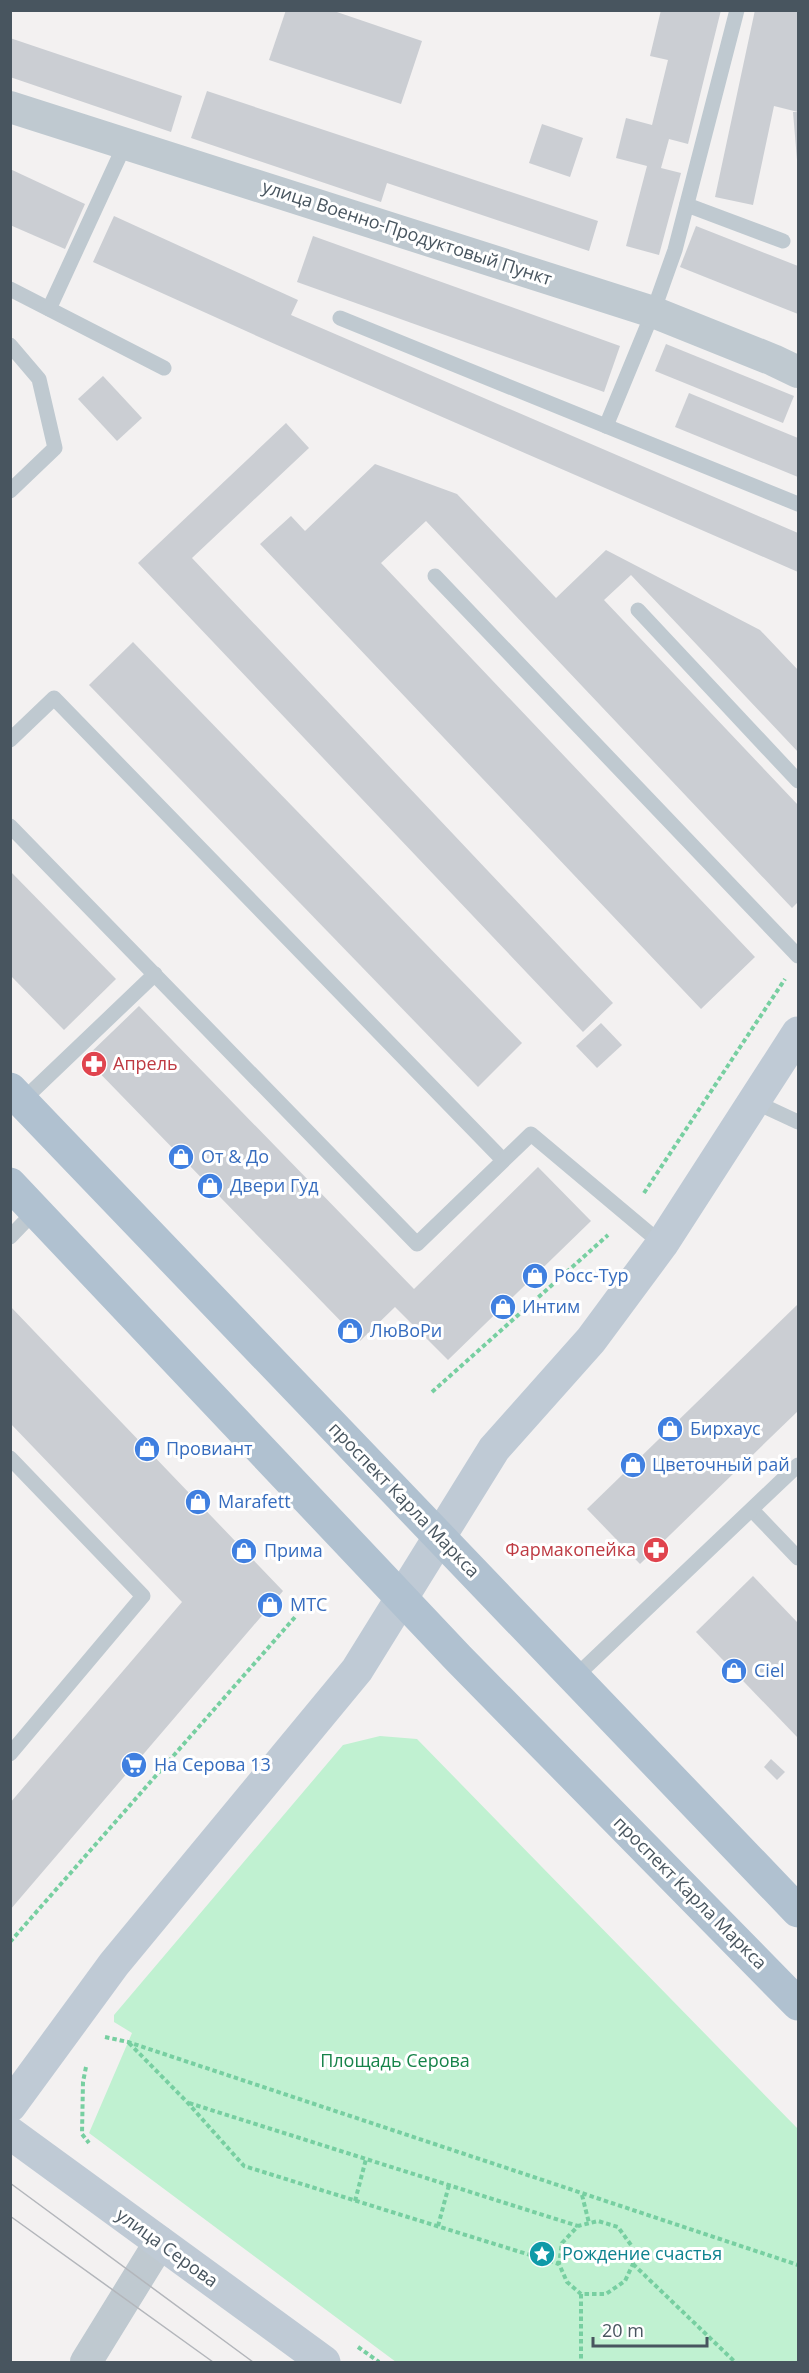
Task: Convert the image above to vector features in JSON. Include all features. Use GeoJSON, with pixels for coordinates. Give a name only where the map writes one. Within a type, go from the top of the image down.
{"type":"FeatureCollection","features":[{"type":"Feature","properties":{"kind":"main road","name":"проспект Карла Маркса"},"geometry":{"type":"LineString","coordinates":[[16,1095],[798,1911]]}},
{"type":"Feature","properties":{"kind":"main road","name":"проспект Карла Маркса"},"geometry":{"type":"LineString","coordinates":[[10,1184],[458,1658],[798,2004]]}},
{"type":"Feature","properties":{"kind":"street","name":"улица Военно-Продуктовый Пункт"},"geometry":{"type":"LineString","coordinates":[[10,107],[126,142],[653,312],[798,372]]}},
{"type":"Feature","properties":{"kind":"street"},"geometry":{"type":"LineString","coordinates":[[10,2106],[114,1964],[357,1670],[494,1449],[591,1340],[662,1244],[796,1042]]}},
{"type":"Feature","properties":{"kind":"street","name":"улица Серова"},"geometry":{"type":"LineString","coordinates":[[10,2133],[324,2362]]}},
{"type":"Feature","properties":{"kind":"street"},"geometry":{"type":"LineString","coordinates":[[86,2362],[160,2242]]}},
{"type":"Feature","properties":{"kind":"lane"},"geometry":{"type":"LineString","coordinates":[[606,426],[653,312],[675,250],[737,10]]}},
{"type":"Feature","properties":{"kind":"lane"},"geometry":{"type":"LineString","coordinates":[[49,309],[126,142]]}},
{"type":"Feature","properties":{"kind":"lane"},"geometry":{"type":"LineString","coordinates":[[687,205],[783,242]]}},
{"type":"Feature","properties":{"kind":"lane"},"geometry":{"type":"LineString","coordinates":[[10,290],[164,368]]}},
{"type":"Feature","properties":{"kind":"lane"},"geometry":{"type":"LineString","coordinates":[[340,318],[798,504]]}},
{"type":"Feature","properties":{"kind":"lane"},"geometry":{"type":"LineString","coordinates":[[10,345],[39,379],[55,448],[10,491]]}},
{"type":"Feature","properties":{"kind":"lane"},"geometry":{"type":"LineString","coordinates":[[435,576],[798,956]]}},
{"type":"Feature","properties":{"kind":"lane"},"geometry":{"type":"LineString","coordinates":[[638,610],[798,781]]}},
{"type":"Feature","properties":{"kind":"lane"},"geometry":{"type":"LineString","coordinates":[[10,740],[54,698],[503,1160]]}},
{"type":"Feature","properties":{"kind":"lane"},"geometry":{"type":"LineString","coordinates":[[10,825],[417,1244],[531,1134],[662,1244]]}},
{"type":"Feature","properties":{"kind":"lane"},"geometry":{"type":"LineString","coordinates":[[16,1095],[155,974]]}},
{"type":"Feature","properties":{"kind":"lane"},"geometry":{"type":"LineString","coordinates":[[755,1102],[798,1122]]}},
{"type":"Feature","properties":{"kind":"lane"},"geometry":{"type":"LineString","coordinates":[[10,1237],[36,1210]]}},
{"type":"Feature","properties":{"kind":"lane"},"geometry":{"type":"LineString","coordinates":[[10,1458],[142,1596],[10,1754]]}},
{"type":"Feature","properties":{"kind":"lane"},"geometry":{"type":"LineString","coordinates":[[573,1678],[798,1465]]}},
{"type":"Feature","properties":{"kind":"lane"},"geometry":{"type":"LineString","coordinates":[[752,1510],[798,1558]]}},
{"type":"Feature","properties":{"kind":"path"},"geometry":{"type":"LineString","coordinates":[[10,1942],[296,1616]]}},
{"type":"Feature","properties":{"kind":"path"},"geometry":{"type":"LineString","coordinates":[[101,2036],[128,2042],[798,2265]]}},
{"type":"Feature","properties":{"kind":"path"},"geometry":{"type":"LineString","coordinates":[[128,2042],[187,2102],[243,2166],[559,2264]]}},
{"type":"Feature","properties":{"kind":"path"},"geometry":{"type":"LineString","coordinates":[[87,2063],[83,2082],[82,2134],[95,2150]]}},
{"type":"Feature","properties":{"kind":"path"},"geometry":{"type":"LineString","coordinates":[[187,2102],[578,2226]]}},
{"type":"Feature","properties":{"kind":"path"},"geometry":{"type":"LineString","coordinates":[[355,2201],[366,2159]]}},
{"type":"Feature","properties":{"kind":"path"},"geometry":{"type":"LineString","coordinates":[[438,2226],[449,2185]]}},
{"type":"Feature","properties":{"kind":"path"},"geometry":{"type":"LineString","coordinates":[[582,2194],[589,2223]]}},
{"type":"Feature","properties":{"kind":"path"},"geometry":{"type":"LineString","coordinates":[[598,2221],[618,2227],[631,2245],[633,2264],[625,2281],[606,2294],[581,2294],[567,2282],[559,2264],[562,2243],[578,2226],[589,2223],[598,2221]]}},
{"type":"Feature","properties":{"kind":"path"},"geometry":{"type":"LineString","coordinates":[[633,2264],[735,2362]]}},
{"type":"Feature","properties":{"kind":"path"},"geometry":{"type":"LineString","coordinates":[[581,2294],[582,2362]]}},
{"type":"Feature","properties":{"kind":"path"},"geometry":{"type":"LineString","coordinates":[[351,2341],[379,2362]]}},
{"type":"Feature","properties":{"kind":"green space","name":"Площадь Серова"},"geometry":{"type":"Polygon","coordinates":[[[380,1736],[417,1739],[798,2129],[798,2362],[396,2362],[89,2133],[132,2033],[114,2022],[114,2015],[343,1745],[380,1736]]]}},
{"type":"Feature","properties":{"kind":"building"},"geometry":{"type":"Polygon","coordinates":[[[286,10],[331,10],[422,41],[401,104],[269,60],[286,10]]]}},
{"type":"Feature","properties":{"kind":"building"},"geometry":{"type":"Polygon","coordinates":[[[661,10],[721,10],[688,144],[669,139],[661,168],[681,173],[659,255],[626,246],[647,166],[616,158],[626,118],[652,125],[668,60],[650,56],[661,10]]]}},
{"type":"Feature","properties":{"kind":"building"},"geometry":{"type":"Polygon","coordinates":[[[755,10],[798,10],[798,112],[774,106],[753,205],[715,197],[755,10]]]}},
{"type":"Feature","properties":{"kind":"building"},"geometry":{"type":"Polygon","coordinates":[[[10,38],[182,96],[171,132],[10,77],[10,38]]]}},
{"type":"Feature","properties":{"kind":"building"},"geometry":{"type":"Polygon","coordinates":[[[207,91],[598,221],[589,251],[387,183],[381,202],[191,138],[207,91]]]}},
{"type":"Feature","properties":{"kind":"building"},"geometry":{"type":"Polygon","coordinates":[[[793,112],[798,112],[798,160],[797,160],[793,112]]]}},
{"type":"Feature","properties":{"kind":"building"},"geometry":{"type":"Polygon","coordinates":[[[542,124],[583,138],[570,177],[529,163],[542,124]]]}},
{"type":"Feature","properties":{"kind":"building"},"geometry":{"type":"Polygon","coordinates":[[[10,169],[85,204],[65,249],[10,225],[10,169]]]}},
{"type":"Feature","properties":{"kind":"building"},"geometry":{"type":"Polygon","coordinates":[[[114,216],[298,300],[291,315],[798,533],[798,572],[277,345],[93,262],[114,216]]]}},
{"type":"Feature","properties":{"kind":"building"},"geometry":{"type":"Polygon","coordinates":[[[696,226],[798,266],[798,314],[680,267],[696,226]]]}},
{"type":"Feature","properties":{"kind":"building"},"geometry":{"type":"Polygon","coordinates":[[[313,236],[620,346],[604,392],[297,282],[313,236]]]}},
{"type":"Feature","properties":{"kind":"building"},"geometry":{"type":"Polygon","coordinates":[[[666,344],[794,396],[783,423],[655,371],[666,344]]]}},
{"type":"Feature","properties":{"kind":"building"},"geometry":{"type":"Polygon","coordinates":[[[103,376],[142,418],[117,441],[78,399],[103,376]]]}},
{"type":"Feature","properties":{"kind":"building"},"geometry":{"type":"Polygon","coordinates":[[[689,393],[798,438],[798,477],[675,427],[689,393]]]}},
{"type":"Feature","properties":{"kind":"building"},"geometry":{"type":"Polygon","coordinates":[[[286,423],[309,448],[192,558],[613,1003],[583,1032],[138,563],[286,423]]]}},
{"type":"Feature","properties":{"kind":"building"},"geometry":{"type":"Polygon","coordinates":[[[375,464],[457,494],[556,598],[606,550],[760,630],[798,670],[798,752],[631,575],[604,600],[798,805],[798,902],[792,908],[426,521],[381,563],[755,957],[701,1009],[260,544],[291,516],[305,531],[375,464]]]}},
{"type":"Feature","properties":{"kind":"building"},"geometry":{"type":"Polygon","coordinates":[[[133,642],[522,1043],[478,1087],[89,685],[133,642]]]}},
{"type":"Feature","properties":{"kind":"building"},"geometry":{"type":"Polygon","coordinates":[[[10,871],[116,979],[64,1030],[10,975],[10,871]]]}},
{"type":"Feature","properties":{"kind":"building"},"geometry":{"type":"Polygon","coordinates":[[[139,1006],[414,1289],[538,1167],[591,1221],[448,1360],[395,1307],[360,1341],[85,1058],[139,1006]]]}},
{"type":"Feature","properties":{"kind":"building"},"geometry":{"type":"Polygon","coordinates":[[[601,1023],[622,1045],[597,1068],[576,1046],[601,1023]]]}},
{"type":"Feature","properties":{"kind":"building"},"geometry":{"type":"Polygon","coordinates":[[[798,1304],[798,1411],[640,1564],[587,1509],[798,1304]]]}},
{"type":"Feature","properties":{"kind":"building"},"geometry":{"type":"Polygon","coordinates":[[[10,1306],[283,1591],[10,1910],[10,1803],[182,1602],[10,1423],[10,1306]]]}},
{"type":"Feature","properties":{"kind":"building"},"geometry":{"type":"Polygon","coordinates":[[[753,1576],[798,1623],[798,1738],[696,1632],[753,1576]]]}},
{"type":"Feature","properties":{"kind":"building"},"geometry":{"type":"Polygon","coordinates":[[[771,1759],[785,1772],[777,1780],[764,1767],[771,1759]]]}},
{"type":"Feature","properties":{"kind":"tram line"},"geometry":{"type":"LineString","coordinates":[[10,2183],[253,2362]]}},
{"type":"Feature","properties":{"kind":"tram line"},"geometry":{"type":"LineString","coordinates":[[10,2216],[213,2362]]}},
{"type":"Feature","properties":{"kind":"place","name":"Апрель"},"geometry":{"type":"Point","coordinates":[94,1064]}},
{"type":"Feature","properties":{"kind":"place","name":"От & До"},"geometry":{"type":"Point","coordinates":[181,1157]}},
{"type":"Feature","properties":{"kind":"place","name":"Двери Гуд"},"geometry":{"type":"Point","coordinates":[210,1186]}},
{"type":"Feature","properties":{"kind":"place","name":"Росс-Тур"},"geometry":{"type":"Point","coordinates":[535,1276]}},
{"type":"Feature","properties":{"kind":"place","name":"Интим"},"geometry":{"type":"Point","coordinates":[503,1307]}},
{"type":"Feature","properties":{"kind":"place","name":"ЛюВоРи"},"geometry":{"type":"Point","coordinates":[350,1331]}},
{"type":"Feature","properties":{"kind":"place","name":"Бирхаус"},"geometry":{"type":"Point","coordinates":[670,1429]}},
{"type":"Feature","properties":{"kind":"place","name":"Провиант"},"geometry":{"type":"Point","coordinates":[147,1449]}},
{"type":"Feature","properties":{"kind":"place","name":"Цветочный рай"},"geometry":{"type":"Point","coordinates":[633,1465]}},
{"type":"Feature","properties":{"kind":"place","name":"Marafett"},"geometry":{"type":"Point","coordinates":[198,1502]}},
{"type":"Feature","properties":{"kind":"place","name":"Фармакопейка"},"geometry":{"type":"Point","coordinates":[656,1550]}},
{"type":"Feature","properties":{"kind":"place","name":"Прима"},"geometry":{"type":"Point","coordinates":[244,1551]}},
{"type":"Feature","properties":{"kind":"place","name":"МТС"},"geometry":{"type":"Point","coordinates":[270,1605]}},
{"type":"Feature","properties":{"kind":"place","name":"Ciel"},"geometry":{"type":"Point","coordinates":[734,1671]}},
{"type":"Feature","properties":{"kind":"place","name":"На Серова 13"},"geometry":{"type":"Point","coordinates":[134,1765]}},
{"type":"Feature","properties":{"kind":"place","name":"Рождение счастья"},"geometry":{"type":"Point","coordinates":[542,2254]}}]}
